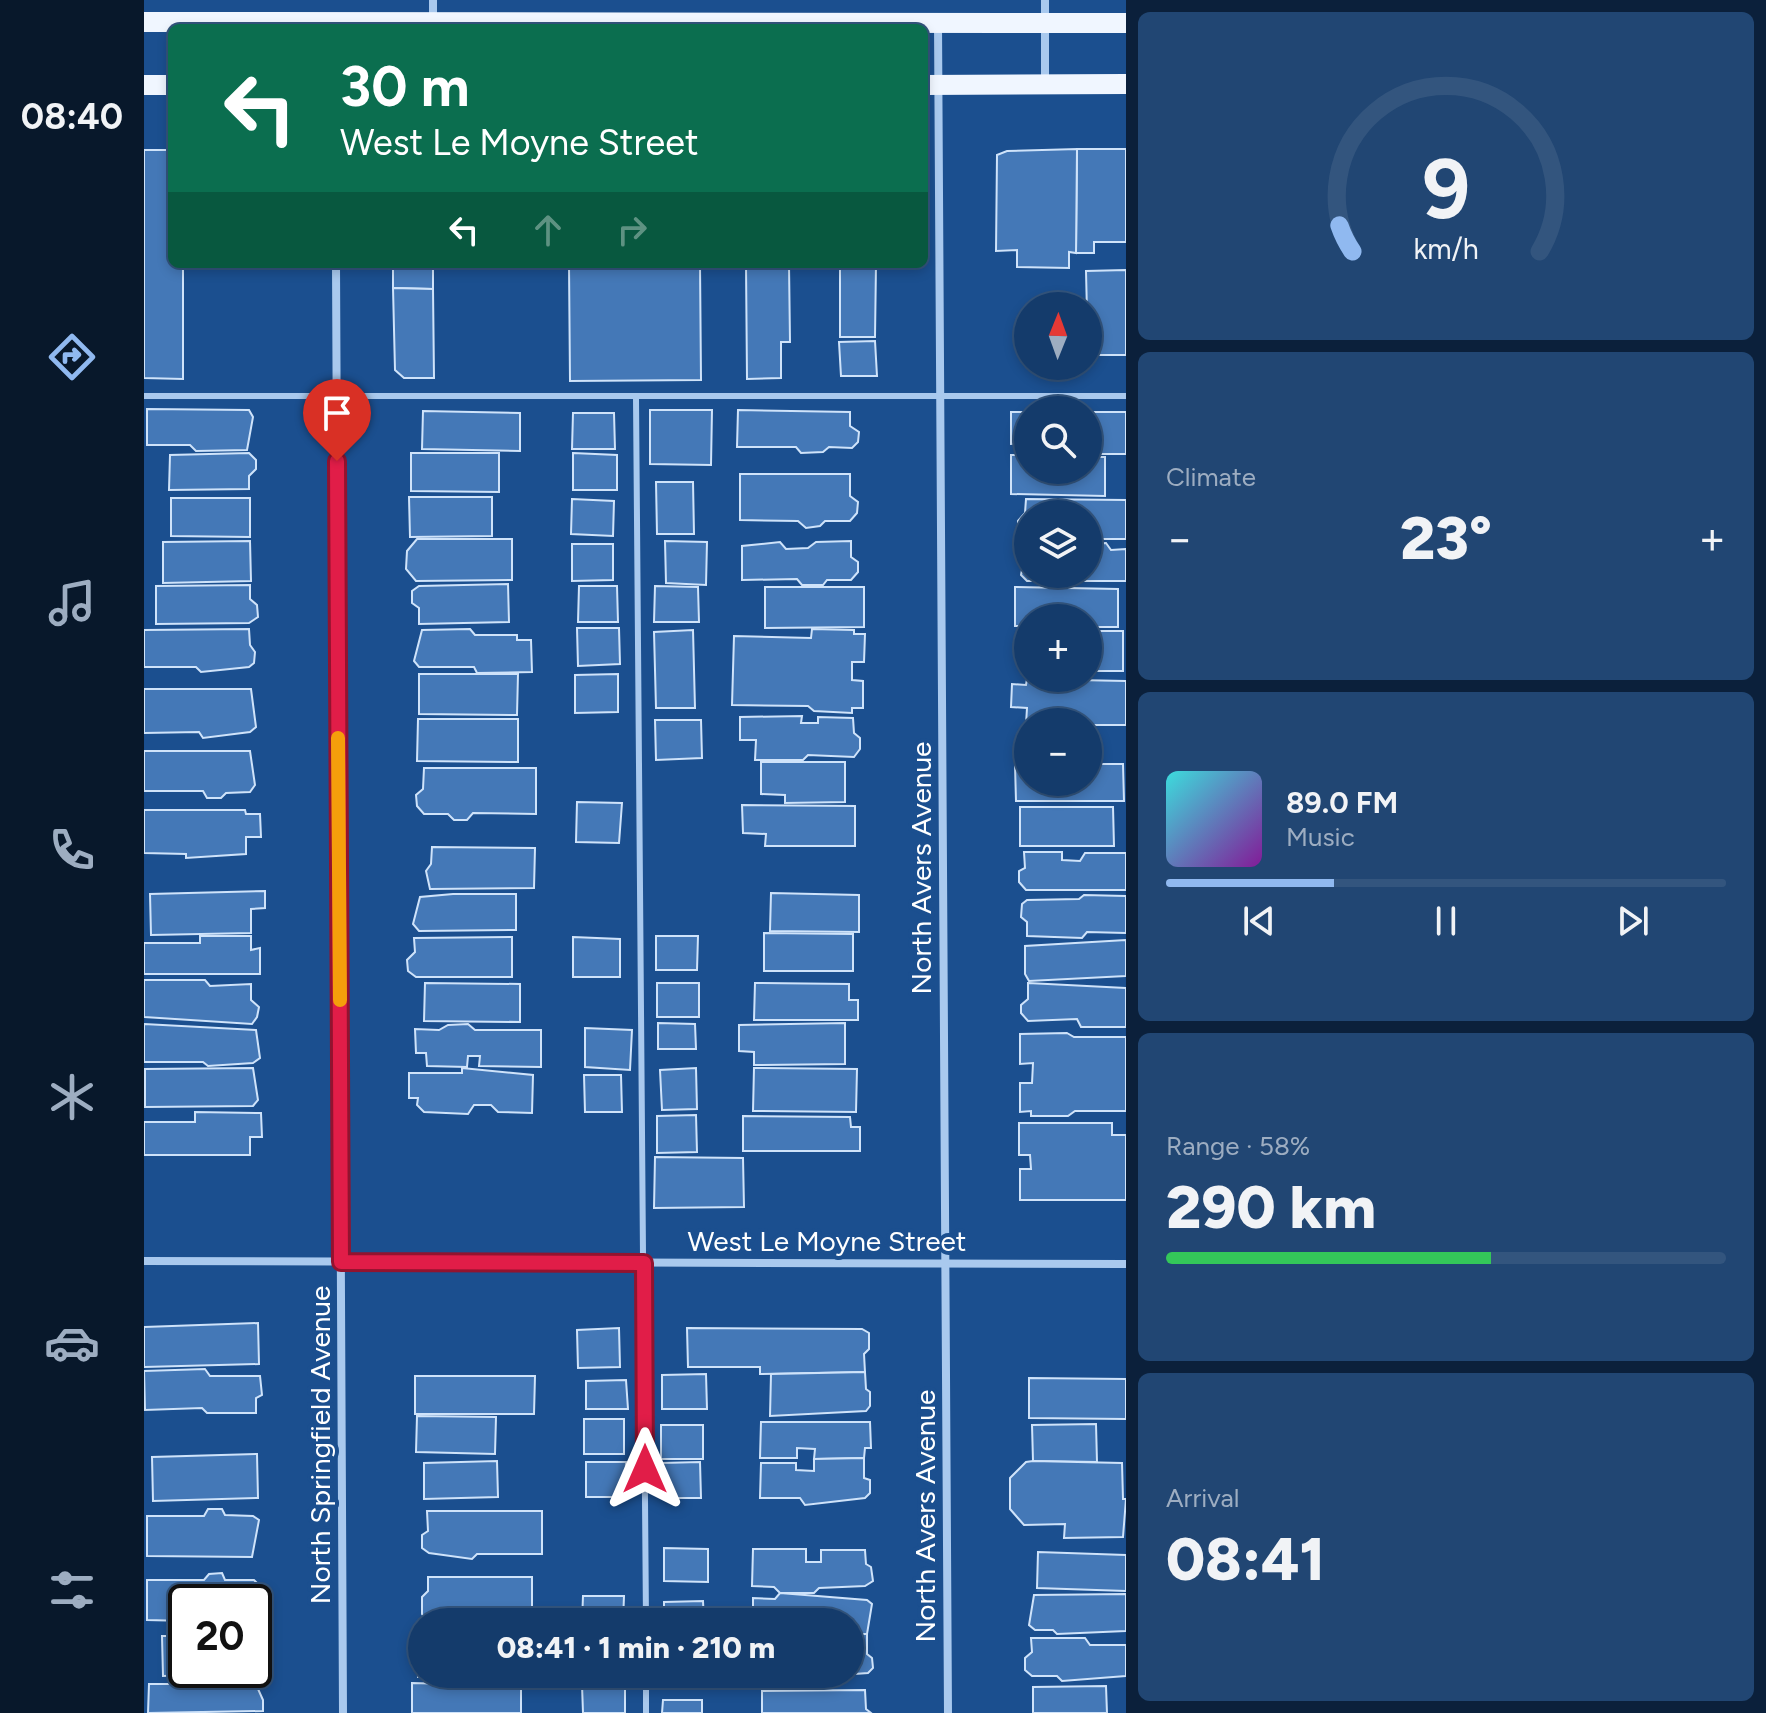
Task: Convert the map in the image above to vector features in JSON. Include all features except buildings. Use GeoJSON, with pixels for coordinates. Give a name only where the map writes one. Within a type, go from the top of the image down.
{"type":"FeatureCollection","features":[{"type":"Feature","properties":{"kind":"main road"},"geometry":{"type":"LineString","coordinates":[[144,22],[272,24]]}},
{"type":"Feature","properties":{"kind":"main road"},"geometry":{"type":"LineString","coordinates":[[601,24],[1126,23]]}},
{"type":"Feature","properties":{"kind":"main road"},"geometry":{"type":"LineString","coordinates":[[931,85],[1126,84]]}},
{"type":"Feature","properties":{"kind":"main road"},"geometry":{"type":"LineString","coordinates":[[144,85],[168,85]]}},
{"type":"Feature","properties":{"kind":"street"},"geometry":{"type":"LineString","coordinates":[[433,0],[433,24]]}},
{"type":"Feature","properties":{"kind":"street"},"geometry":{"type":"LineString","coordinates":[[1045,0],[1045,85]]}},
{"type":"Feature","properties":{"kind":"street","name":"North Avers Avenue"},"geometry":{"type":"LineString","coordinates":[[938,22],[931,85],[939,397],[948,1713]]}},
{"type":"Feature","properties":{"kind":"street","name":"North Springfield Avenue"},"geometry":{"type":"LineString","coordinates":[[336,268],[343,1713]]}},
{"type":"Feature","properties":{"kind":"street","name":"West Le Moyne Street"},"geometry":{"type":"LineString","coordinates":[[144,1261],[1126,1264]]}},
{"type":"Feature","properties":{"kind":"lane"},"geometry":{"type":"LineString","coordinates":[[144,396],[337,399],[1126,396]]}},
{"type":"Feature","properties":{"kind":"lane"},"geometry":{"type":"LineString","coordinates":[[636,398],[646,1608]]}},
{"type":"Feature","properties":{"kind":"lane"},"geometry":{"type":"LineString","coordinates":[[646,1688],[646,1713]]}},
{"type":"Feature","properties":{"kind":"slow traffic"},"geometry":{"type":"LineString","coordinates":[[338,738],[340,1000]]}},
{"type":"Feature","properties":{"kind":"route"},"geometry":{"type":"LineString","coordinates":[[337,461],[341,1262],[644,1263],[645,1469]]}}]}
